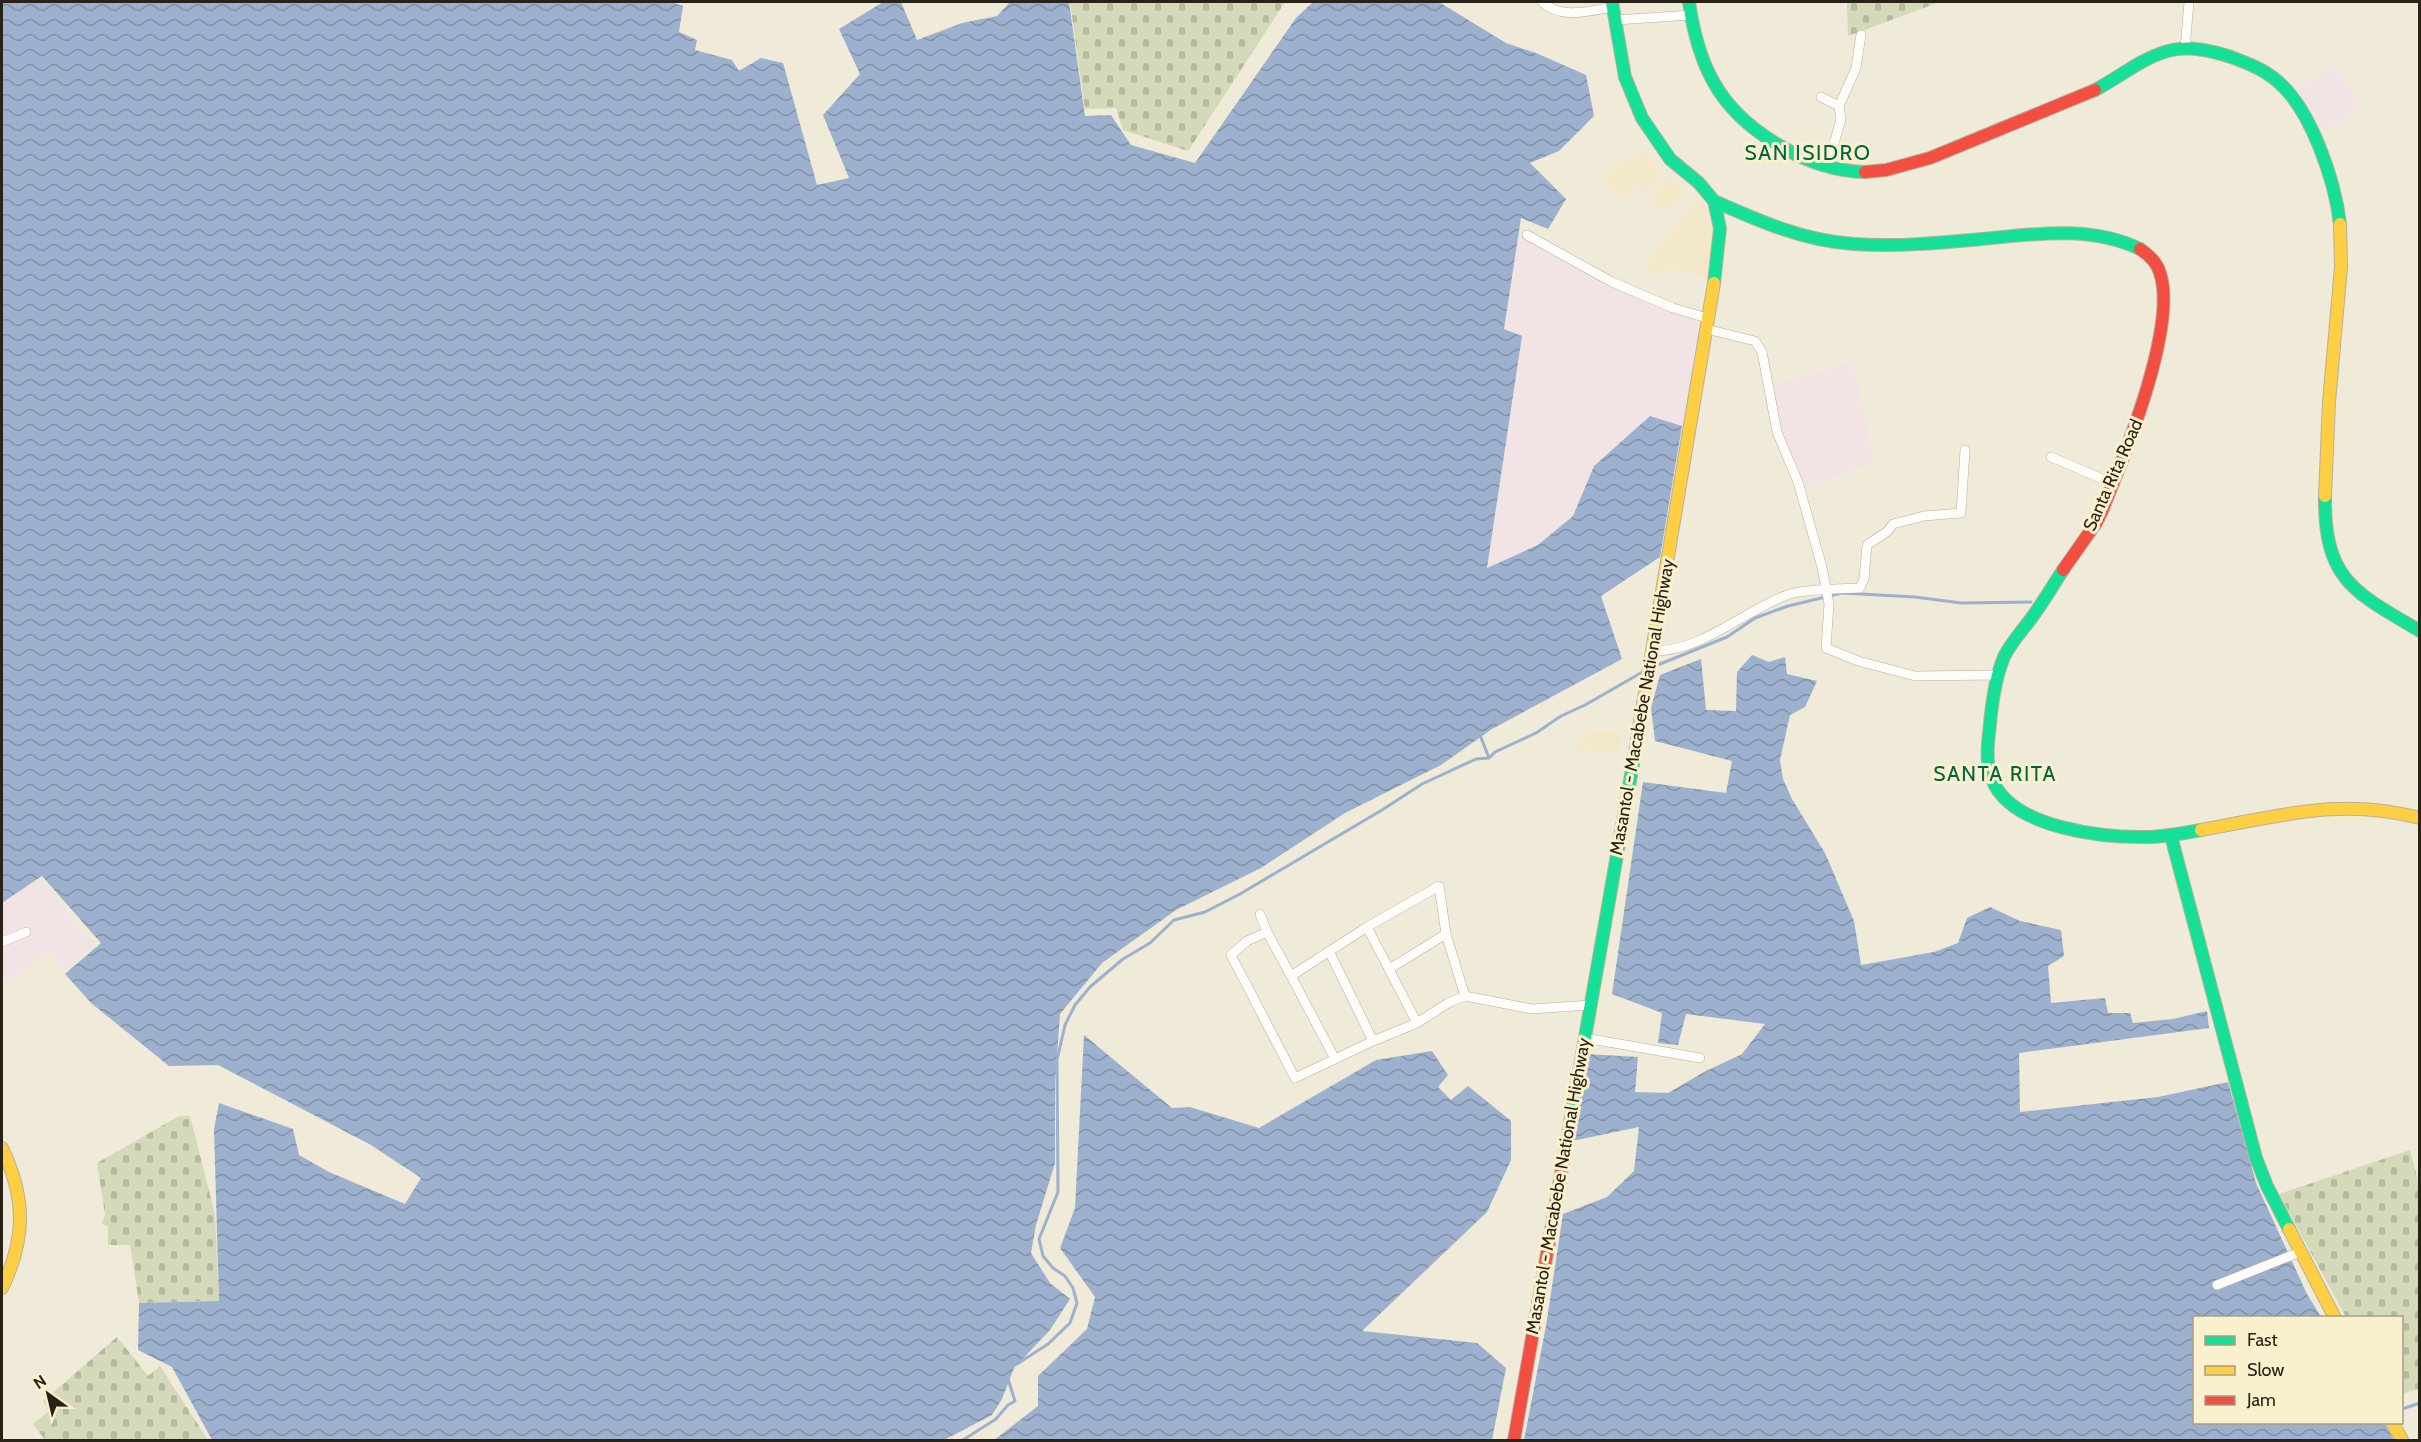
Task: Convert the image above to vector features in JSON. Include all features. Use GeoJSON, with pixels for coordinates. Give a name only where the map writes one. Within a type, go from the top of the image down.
{"type":"FeatureCollection","features":[{"type":"Feature","properties":{"kind":"street"},"geometry":{"type":"LineString","coordinates":[[1542,2],[1549,8],[1566,14],[1613,4],[1625,77],[1642,118],[1670,159],[1699,183],[1714,201]]}},
{"type":"Feature","properties":{"kind":"street"},"geometry":{"type":"LineString","coordinates":[[1689,2],[1690,15],[1704,68],[1728,105],[1751,127],[1807,162],[1845,172],[1895,169],[2057,108],[2100,88],[2157,56],[2185,49],[2226,57],[2263,71],[2289,89],[2317,144],[2334,192],[2341,230],[2340,281],[2326,439],[2324,514],[2328,543],[2336,567],[2350,586],[2371,602],[2420,630]]}},
{"type":"Feature","properties":{"kind":"street"},"geometry":{"type":"LineString","coordinates":[[2185,49],[2189,2]]}},
{"type":"Feature","properties":{"kind":"street"},"geometry":{"type":"LineString","coordinates":[[1616,20],[1690,15]]}},
{"type":"Feature","properties":{"kind":"street"},"geometry":{"type":"LineString","coordinates":[[1827,168],[1841,119],[1839,106],[1856,68],[1861,35]]}},
{"type":"Feature","properties":{"kind":"street"},"geometry":{"type":"LineString","coordinates":[[1821,97],[1839,106]]}},
{"type":"Feature","properties":{"kind":"street","name":"Masantol - Macabebe National Highway"},"geometry":{"type":"LineString","coordinates":[[1514,1440],[1652,654],[1718,256],[1720,228],[1714,201]]}},
{"type":"Feature","properties":{"kind":"street","name":"Santa Rita Road"},"geometry":{"type":"LineString","coordinates":[[1714,201],[1812,240],[1854,244],[1914,243],[2034,234],[2081,234],[2115,239],[2141,249],[2159,267],[2164,297],[2160,345],[2140,415],[2096,522],[2005,656],[1998,675],[1987,750],[1992,780],[2004,798],[2030,817],[2073,830],[2122,837],[2171,836],[2269,815],[2329,808],[2387,808],[2420,818]]}},
{"type":"Feature","properties":{"kind":"street"},"geometry":{"type":"LineString","coordinates":[[1527,235],[1612,282],[1755,342],[1762,352],[1778,432],[1798,482],[1815,539],[1827,597],[1826,648],[1858,661],[1915,676],[1998,675]]}},
{"type":"Feature","properties":{"kind":"street"},"geometry":{"type":"LineString","coordinates":[[1652,654],[1691,644],[1789,594],[1827,597],[1860,588],[1864,579],[1867,545],[1888,531],[1893,524],[1924,516],[1961,513],[1965,450]]}},
{"type":"Feature","properties":{"kind":"street"},"geometry":{"type":"LineString","coordinates":[[2051,458],[2112,483]]}},
{"type":"Feature","properties":{"kind":"street"},"geometry":{"type":"LineString","coordinates":[[2171,836],[2253,1149],[2267,1186],[2334,1316]]}},
{"type":"Feature","properties":{"kind":"street"},"geometry":{"type":"LineString","coordinates":[[1291,976],[1438,885],[1446,934],[1465,996]]}},
{"type":"Feature","properties":{"kind":"street"},"geometry":{"type":"LineString","coordinates":[[1260,914],[1335,1059]]}},
{"type":"Feature","properties":{"kind":"street"},"geometry":{"type":"LineString","coordinates":[[1367,927],[1418,1023]]}},
{"type":"Feature","properties":{"kind":"street"},"geometry":{"type":"LineString","coordinates":[[2,942],[26,932]]}},
{"type":"Feature","properties":{"kind":"street"},"geometry":{"type":"LineString","coordinates":[[1268,932],[1247,941],[1231,955],[1295,1078],[1373,1041],[1418,1023],[1448,1003],[1465,996],[1532,1010],[1590,1005]]}},
{"type":"Feature","properties":{"kind":"street"},"geometry":{"type":"LineString","coordinates":[[1389,969],[1446,934]]}},
{"type":"Feature","properties":{"kind":"street"},"geometry":{"type":"LineString","coordinates":[[1329,951],[1373,1041]]}},
{"type":"Feature","properties":{"kind":"street"},"geometry":{"type":"LineString","coordinates":[[1585,1038],[1700,1058]]}},
{"type":"Feature","properties":{"kind":"street"},"geometry":{"type":"LineString","coordinates":[[2,1148],[14,1175],[22,1203],[17,1245],[10,1274],[2,1288]]}},
{"type":"Feature","properties":{"kind":"street"},"geometry":{"type":"LineString","coordinates":[[2217,1285],[2300,1251]]}},
{"type":"Feature","properties":{"kind":"street"},"geometry":{"type":"LineString","coordinates":[[2393,1424],[2402,1440]]}},
{"type":"Feature","properties":{"kind":"shaded area"},"geometry":{"type":"Polygon","coordinates":[[[2334,65],[2362,106],[2325,131],[2319,119],[2311,122],[2294,91],[2334,65]]]}},
{"type":"Feature","properties":{"kind":"shaded area"},"geometry":{"type":"Polygon","coordinates":[[[1642,149],[1664,175],[1645,191],[1639,185],[1622,200],[1601,177],[1642,149]]]}},
{"type":"Feature","properties":{"kind":"shaded area"},"geometry":{"type":"Polygon","coordinates":[[[1669,176],[1686,192],[1664,215],[1647,200],[1669,176]]]}},
{"type":"Feature","properties":{"kind":"shaded area"},"geometry":{"type":"Polygon","coordinates":[[[1701,197],[1713,219],[1715,229],[1711,277],[1665,269],[1659,277],[1645,267],[1674,226],[1701,197]]]}},
{"type":"Feature","properties":{"kind":"shaded area"},"geometry":{"type":"Polygon","coordinates":[[[1519,233],[1620,291],[1698,321],[1693,383],[1682,426],[1650,416],[1594,466],[1573,516],[1538,545],[1487,569],[1522,337],[1503,329],[1519,233]]]}},
{"type":"Feature","properties":{"kind":"shaded area"},"geometry":{"type":"Polygon","coordinates":[[[1853,362],[1874,462],[1803,489],[1780,438],[1771,385],[1853,362]]]}},
{"type":"Feature","properties":{"kind":"shaded area"},"geometry":{"type":"Polygon","coordinates":[[[1579,730],[1622,733],[1620,754],[1577,750],[1579,730]]]}},
{"type":"Feature","properties":{"kind":"shaded area"},"geometry":{"type":"Polygon","coordinates":[[[41,878],[95,945],[64,972],[49,951],[9,984],[2,972],[2,905],[41,878]]]}},
{"type":"Feature","properties":{"kind":"green space"},"geometry":{"type":"Polygon","coordinates":[[[1070,2],[1285,2],[1188,151],[1123,130],[1116,108],[1085,109],[1070,2]]]}},
{"type":"Feature","properties":{"kind":"green space"},"geometry":{"type":"Polygon","coordinates":[[[1847,2],[1940,2],[1848,36],[1847,2]]]}},
{"type":"Feature","properties":{"kind":"green space"},"geometry":{"type":"Polygon","coordinates":[[[179,1116],[190,1116],[215,1214],[219,1301],[139,1303],[130,1245],[108,1245],[108,1226],[102,1224],[105,1214],[97,1163],[179,1116]]]}},
{"type":"Feature","properties":{"kind":"green space"},"geometry":{"type":"Polygon","coordinates":[[[2410,1150],[2420,1188],[2420,1388],[2403,1394],[2403,1316],[2345,1316],[2279,1194],[2410,1150]]]}},
{"type":"Feature","properties":{"kind":"green space"},"geometry":{"type":"Polygon","coordinates":[[[117,1337],[148,1376],[160,1366],[208,1440],[45,1440],[33,1424],[49,1411],[43,1401],[117,1337]]]}},
{"type":"Feature","properties":{"kind":"water"},"geometry":{"type":"Polygon","coordinates":[[[2,2],[671,2],[683,6],[679,32],[697,40],[695,50],[732,60],[739,71],[761,58],[783,63],[817,185],[849,178],[823,115],[860,74],[839,29],[883,2],[901,2],[917,40],[962,23],[997,16],[1010,2],[1069,2],[1085,116],[1111,115],[1131,145],[1195,163],[1296,18],[1313,2],[1439,2],[1506,43],[1536,53],[1586,75],[1594,116],[1559,151],[1530,163],[1566,199],[1548,229],[1521,218],[1504,329],[1522,336],[1487,568],[1538,545],[1573,516],[1594,466],[1650,416],[1682,426],[1660,557],[1601,596],[1622,659],[1492,729],[1441,765],[1345,813],[1261,868],[1176,910],[1102,963],[1060,1014],[1055,1084],[1055,1163],[1036,1225],[1031,1253],[1050,1283],[1070,1299],[1050,1330],[1014,1368],[1002,1399],[992,1415],[944,1440],[212,1440],[172,1367],[138,1350],[139,1303],[219,1301],[214,1129],[219,1103],[293,1129],[299,1155],[329,1172],[405,1204],[421,1178],[371,1145],[218,1065],[169,1066],[91,1003],[65,974],[101,943],[42,876],[2,903],[2,2]]]}},
{"type":"Feature","properties":{"kind":"water"},"geometry":{"type":"Polygon","coordinates":[[[1752,655],[1769,662],[1785,657],[1787,674],[1817,681],[1805,707],[1790,715],[1780,760],[1783,779],[1792,799],[1825,853],[1854,921],[1861,965],[1934,952],[1958,943],[1967,918],[1990,907],[2020,921],[2061,930],[2064,956],[2048,966],[2051,1003],[2105,998],[2108,1013],[2130,1013],[2133,1023],[2173,1019],[2207,1011],[2209,1028],[2019,1053],[2020,1112],[2158,1097],[2228,1082],[2256,1183],[2307,1294],[2320,1316],[2193,1316],[2193,1424],[2385,1424],[2394,1440],[1524,1440],[1546,1326],[1563,1214],[1607,1197],[1634,1171],[1639,1127],[1572,1141],[1586,1054],[1638,1057],[1635,1092],[1668,1093],[1742,1054],[1765,1024],[1686,1014],[1678,1045],[1658,1043],[1662,1013],[1612,994],[1643,782],[1726,793],[1732,761],[1655,741],[1651,708],[1660,675],[1701,659],[1706,710],[1736,711],[1737,672],[1752,655]]]}},
{"type":"Feature","properties":{"kind":"water"},"geometry":{"type":"Polygon","coordinates":[[[1084,1035],[1172,1108],[1190,1107],[1259,1128],[1376,1060],[1432,1051],[1448,1075],[1438,1087],[1451,1100],[1468,1086],[1511,1121],[1511,1160],[1487,1212],[1362,1331],[1477,1343],[1506,1368],[1492,1440],[994,1440],[1038,1406],[1038,1376],[1087,1329],[1095,1297],[1060,1248],[1075,1208],[1084,1035]]]}},
{"type":"Feature","properties":{"kind":"waterway"},"geometry":{"type":"LineString","coordinates":[[1655,666],[1727,637],[1755,618],[1788,606],[1842,593],[1915,597],[1961,603],[2031,602]]}},
{"type":"Feature","properties":{"kind":"waterway"},"geometry":{"type":"LineString","coordinates":[[1017,1364],[1048,1344],[1070,1323],[1077,1303],[1073,1288],[1065,1276],[1053,1268],[1043,1256],[1039,1239],[1058,1192],[1057,1060],[1065,1025],[1075,1005],[1090,987],[1123,959],[1150,943],[1174,920],[1205,912],[1240,894],[1422,784],[1476,759],[1489,758],[1495,752],[1536,733],[1561,716],[1646,670]]}},
{"type":"Feature","properties":{"kind":"waterway"},"geometry":{"type":"LineString","coordinates":[[1480,735],[1489,758]]}},
{"type":"Feature","properties":{"kind":"waterway"},"geometry":{"type":"LineString","coordinates":[[963,1440],[996,1419],[1008,1405],[1015,1401],[1008,1379]]}},
{"type":"Feature","properties":{"kind":"waterway"},"geometry":{"type":"LineString","coordinates":[[2403,1409],[2420,1403]]}},
{"type":"Feature","properties":{"kind":"traffic: fast"},"geometry":{"type":"LineString","coordinates":[[1612,2],[1625,77],[1642,118],[1670,159],[1699,183],[1714,201],[1720,228],[1714,283]]}},
{"type":"Feature","properties":{"kind":"traffic: fast"},"geometry":{"type":"LineString","coordinates":[[1689,2],[1697,43],[1708,72],[1725,99],[1740,116],[1758,132],[1799,156],[1843,170],[1865,172]]}},
{"type":"Feature","properties":{"kind":"traffic: fast"},"geometry":{"type":"LineString","coordinates":[[2095,90],[2152,57],[2179,49],[2217,53],[2260,69],[2289,92],[2310,127],[2327,167],[2340,224]]}},
{"type":"Feature","properties":{"kind":"traffic: fast"},"geometry":{"type":"LineString","coordinates":[[1714,201],[1782,229],[1835,242],[1902,245],[2062,233],[2102,237],[2121,241],[2140,249]]}},
{"type":"Feature","properties":{"kind":"traffic: fast"},"geometry":{"type":"LineString","coordinates":[[2325,496],[2330,547],[2337,565],[2347,580],[2377,605],[2420,631]]}},
{"type":"Feature","properties":{"kind":"traffic: fast"},"geometry":{"type":"LineString","coordinates":[[2063,570],[2039,608],[2009,647],[2001,665],[1993,699],[1988,744],[1988,766],[1992,779],[2002,796],[2018,809],[2039,820],[2061,827],[2132,837],[2157,837],[2201,830]]}},
{"type":"Feature","properties":{"kind":"traffic: fast"},"geometry":{"type":"LineString","coordinates":[[1566,1146],[1634,758]]}},
{"type":"Feature","properties":{"kind":"traffic: fast"},"geometry":{"type":"LineString","coordinates":[[2171,836],[2256,1158],[2267,1186],[2289,1229]]}},
{"type":"Feature","properties":{"kind":"traffic: slow"},"geometry":{"type":"LineString","coordinates":[[2325,496],[2329,402],[2341,267],[2340,224]]}},
{"type":"Feature","properties":{"kind":"traffic: slow"},"geometry":{"type":"LineString","coordinates":[[1634,758],[1714,283]]}},
{"type":"Feature","properties":{"kind":"traffic: slow"},"geometry":{"type":"LineString","coordinates":[[2201,830],[2284,815],[2336,809],[2363,809],[2420,818]]}},
{"type":"Feature","properties":{"kind":"traffic: slow"},"geometry":{"type":"LineString","coordinates":[[2,1148],[16,1184],[20,1218],[15,1252],[2,1288]]}},
{"type":"Feature","properties":{"kind":"traffic: slow"},"geometry":{"type":"LineString","coordinates":[[2289,1229],[2334,1316]]}},
{"type":"Feature","properties":{"kind":"traffic: slow"},"geometry":{"type":"LineString","coordinates":[[2393,1424],[2402,1440]]}},
{"type":"Feature","properties":{"kind":"traffic: jam"},"geometry":{"type":"LineString","coordinates":[[1865,172],[1886,170],[1930,158],[2095,90]]}},
{"type":"Feature","properties":{"kind":"traffic: jam"},"geometry":{"type":"LineString","coordinates":[[2063,570],[2102,511],[2146,393],[2155,358],[2164,297],[2157,265],[2140,249]]}},
{"type":"Feature","properties":{"kind":"traffic: jam"},"geometry":{"type":"LineString","coordinates":[[1514,1440],[1566,1146]]}},
{"type":"Feature","properties":{"kind":"district","name":"SAN ISIDRO"},"geometry":{"type":"Point","coordinates":[1808,152]}},
{"type":"Feature","properties":{"kind":"district","name":"SANTA RITA"},"geometry":{"type":"Point","coordinates":[1995,773]}}]}
